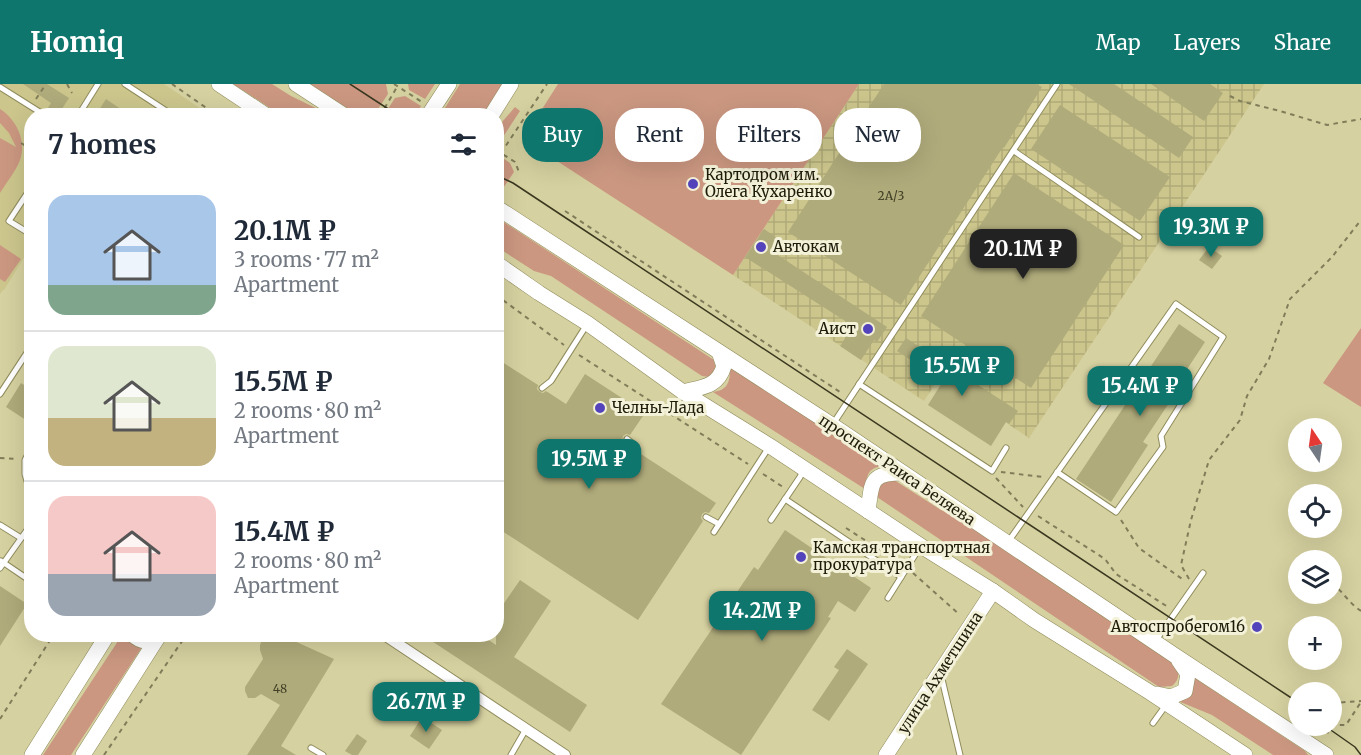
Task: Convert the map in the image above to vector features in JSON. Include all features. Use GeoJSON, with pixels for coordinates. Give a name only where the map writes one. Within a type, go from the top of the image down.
{"type":"FeatureCollection","features":[{"type":"Feature","properties":{"kind":"street"},"geometry":{"type":"LineString","coordinates":[[219,84],[255,108]]}},
{"type":"Feature","properties":{"kind":"street"},"geometry":{"type":"LineString","coordinates":[[296,84],[333,108]]}},
{"type":"Feature","properties":{"kind":"street"},"geometry":{"type":"LineString","coordinates":[[426,108],[449,84]]}},
{"type":"Feature","properties":{"kind":"street"},"geometry":{"type":"LineString","coordinates":[[496,108],[511,84]]}},
{"type":"Feature","properties":{"kind":"street","name":"проспект Раиса Беляева"},"geometry":{"type":"LineString","coordinates":[[504,212],[832,425],[1174,655],[1288,725]]}},
{"type":"Feature","properties":{"kind":"street"},"geometry":{"type":"LineString","coordinates":[[504,269],[587,323],[683,392],[770,446],[1034,620],[1245,755]]}},
{"type":"Feature","properties":{"kind":"street"},"geometry":{"type":"LineString","coordinates":[[683,392],[715,383],[724,366],[719,352]]}},
{"type":"Feature","properties":{"kind":"street"},"geometry":{"type":"LineString","coordinates":[[868,511],[872,484],[878,476],[902,473]]}},
{"type":"Feature","properties":{"kind":"street","name":"улица Ахметшина"},"geometry":{"type":"LineString","coordinates":[[886,755],[993,591]]}},
{"type":"Feature","properties":{"kind":"street"},"geometry":{"type":"LineString","coordinates":[[32,755],[103,642]]}},
{"type":"Feature","properties":{"kind":"street"},"geometry":{"type":"LineString","coordinates":[[83,755],[154,642]]}},
{"type":"Feature","properties":{"kind":"street"},"geometry":{"type":"LineString","coordinates":[[395,642],[565,755]]}},
{"type":"Feature","properties":{"kind":"street"},"geometry":{"type":"LineString","coordinates":[[1151,693],[1171,697],[1185,691],[1188,674],[1174,655]]}},
{"type":"Feature","properties":{"kind":"street"},"geometry":{"type":"LineString","coordinates":[[1305,736],[1312,755]]}},
{"type":"Feature","properties":{"kind":"street","name":"проспект Раиса Беляева"},"geometry":{"type":"LineString","coordinates":[[1306,736],[1326,755]]}},
{"type":"Feature","properties":{"kind":"lane"},"geometry":{"type":"LineString","coordinates":[[83,108],[98,84]]}},
{"type":"Feature","properties":{"kind":"lane"},"geometry":{"type":"LineString","coordinates":[[125,84],[162,108]]}},
{"type":"Feature","properties":{"kind":"lane"},"geometry":{"type":"LineString","coordinates":[[832,425],[1057,84]]}},
{"type":"Feature","properties":{"kind":"lane"},"geometry":{"type":"LineString","coordinates":[[0,87],[35,108]]}},
{"type":"Feature","properties":{"kind":"lane"},"geometry":{"type":"LineString","coordinates":[[1014,151],[1139,237]]}},
{"type":"Feature","properties":{"kind":"lane"},"geometry":{"type":"LineString","coordinates":[[24,198],[9,220],[24,230]]}},
{"type":"Feature","properties":{"kind":"lane"},"geometry":{"type":"LineString","coordinates":[[1007,543],[1176,304],[1223,337],[1161,436],[1163,447],[1116,512],[1058,472]]}},
{"type":"Feature","properties":{"kind":"lane"},"geometry":{"type":"LineString","coordinates":[[545,390],[587,323]]}},
{"type":"Feature","properties":{"kind":"lane"},"geometry":{"type":"LineString","coordinates":[[0,394],[24,357]]}},
{"type":"Feature","properties":{"kind":"lane"},"geometry":{"type":"LineString","coordinates":[[859,384],[992,471],[1006,448]]}},
{"type":"Feature","properties":{"kind":"lane"},"geometry":{"type":"LineString","coordinates":[[714,532],[770,446]]}},
{"type":"Feature","properties":{"kind":"lane"},"geometry":{"type":"LineString","coordinates":[[771,520],[804,468]]}},
{"type":"Feature","properties":{"kind":"lane"},"geometry":{"type":"LineString","coordinates":[[785,499],[901,577]]}},
{"type":"Feature","properties":{"kind":"lane"},"geometry":{"type":"LineString","coordinates":[[706,517],[719,524]]}},
{"type":"Feature","properties":{"kind":"lane"},"geometry":{"type":"LineString","coordinates":[[0,525],[21,538]]}},
{"type":"Feature","properties":{"kind":"lane"},"geometry":{"type":"LineString","coordinates":[[24,534],[1,564],[24,577]]}},
{"type":"Feature","properties":{"kind":"lane"},"geometry":{"type":"LineString","coordinates":[[888,598],[921,546]]}},
{"type":"Feature","properties":{"kind":"lane"},"geometry":{"type":"LineString","coordinates":[[1155,641],[1203,573]]}},
{"type":"Feature","properties":{"kind":"lane"},"geometry":{"type":"LineString","coordinates":[[940,672],[960,755]]}},
{"type":"Feature","properties":{"kind":"lane"},"geometry":{"type":"LineString","coordinates":[[1153,723],[1167,703]]}},
{"type":"Feature","properties":{"kind":"lane"},"geometry":{"type":"LineString","coordinates":[[511,755],[526,729]]}},
{"type":"Feature","properties":{"kind":"lane"},"geometry":{"type":"LineString","coordinates":[[311,748],[323,755]]}},
{"type":"Feature","properties":{"kind":"path"},"geometry":{"type":"LineString","coordinates":[[32,106],[46,84]]}},
{"type":"Feature","properties":{"kind":"path"},"geometry":{"type":"LineString","coordinates":[[67,84],[72,93]]}},
{"type":"Feature","properties":{"kind":"path"},"geometry":{"type":"LineString","coordinates":[[172,84],[206,108]]}},
{"type":"Feature","properties":{"kind":"path"},"geometry":{"type":"LineString","coordinates":[[504,148],[547,84]]}},
{"type":"Feature","properties":{"kind":"path"},"geometry":{"type":"LineString","coordinates":[[384,108],[397,85],[424,108]]}},
{"type":"Feature","properties":{"kind":"path"},"geometry":{"type":"LineString","coordinates":[[1230,96],[1240,101],[1327,125],[1361,119]]}},
{"type":"Feature","properties":{"kind":"path"},"geometry":{"type":"LineString","coordinates":[[504,155],[515,162],[519,172]]}},
{"type":"Feature","properties":{"kind":"path"},"geometry":{"type":"LineString","coordinates":[[565,211],[850,399]]}},
{"type":"Feature","properties":{"kind":"path"},"geometry":{"type":"LineString","coordinates":[[1193,587],[1181,565],[1191,520],[1209,460],[1240,420],[1247,396],[1269,359],[1290,299],[1332,257],[1361,220]]}},
{"type":"Feature","properties":{"kind":"path"},"geometry":{"type":"LineString","coordinates":[[504,301],[571,350],[790,492]]}},
{"type":"Feature","properties":{"kind":"path"},"geometry":{"type":"LineString","coordinates":[[0,458],[24,460]]}},
{"type":"Feature","properties":{"kind":"path"},"geometry":{"type":"LineString","coordinates":[[992,471],[1053,478]]}},
{"type":"Feature","properties":{"kind":"path"},"geometry":{"type":"LineString","coordinates":[[992,471],[1021,506],[1105,559],[1116,574],[1175,612]]}},
{"type":"Feature","properties":{"kind":"path"},"geometry":{"type":"LineString","coordinates":[[1116,512],[1138,548],[1193,587]]}},
{"type":"Feature","properties":{"kind":"path"},"geometry":{"type":"LineString","coordinates":[[839,523],[907,567],[971,625]]}},
{"type":"Feature","properties":{"kind":"path"},"geometry":{"type":"LineString","coordinates":[[1342,592],[1361,611]]}},
{"type":"Feature","properties":{"kind":"path"},"geometry":{"type":"LineString","coordinates":[[0,719],[49,642]]}},
{"type":"Feature","properties":{"kind":"path"},"geometry":{"type":"LineString","coordinates":[[104,755],[182,642]]}},
{"type":"Feature","properties":{"kind":"path"},"geometry":{"type":"LineString","coordinates":[[1342,702],[1361,701]]}},
{"type":"Feature","properties":{"kind":"path"},"geometry":{"type":"LineString","coordinates":[[1342,725],[1346,725],[1361,701]]}},
{"type":"Feature","properties":{"kind":"shaded area"},"geometry":{"type":"Polygon","coordinates":[[[0,84],[164,84],[200,108],[24,108],[24,257],[0,294],[0,84]]]}},
{"type":"Feature","properties":{"kind":"shaded area"},"geometry":{"type":"Polygon","coordinates":[[[233,84],[272,84],[316,108],[270,108],[233,84]]]}},
{"type":"Feature","properties":{"kind":"shaded area"},"geometry":{"type":"Polygon","coordinates":[[[309,84],[386,84],[388,94],[379,108],[347,108],[309,84]]]}},
{"type":"Feature","properties":{"kind":"shaded area"},"geometry":{"type":"Polygon","coordinates":[[[408,84],[435,84],[425,99],[409,90],[408,84]]]}},
{"type":"Feature","properties":{"kind":"shaded area"},"geometry":{"type":"Polygon","coordinates":[[[460,84],[503,84],[488,108],[445,108],[460,84]]]}},
{"type":"Feature","properties":{"kind":"shaded area","name":"Картодром им. Олега Кухаренко"},"geometry":{"type":"Polygon","coordinates":[[[558,84],[859,84],[843,108],[834,108],[834,122],[822,140],[822,108],[716,108],[716,162],[808,162],[733,275],[559,162],[603,162],[603,108],[543,108],[558,84]]]}},
{"type":"Feature","properties":{"kind":"shaded area"},"geometry":{"type":"Polygon","coordinates":[[[859,84],[1264,84],[1029,438],[939,378],[924,401],[733,275],[808,162],[822,162],[822,140],[834,122],[834,162],[921,162],[921,108],[843,108],[859,84]]]}},
{"type":"Feature","properties":{"kind":"shaded area"},"geometry":{"type":"Polygon","coordinates":[[[405,96],[421,106],[420,108],[389,108],[395,98],[405,96]]]}},
{"type":"Feature","properties":{"kind":"shaded area"},"geometry":{"type":"Polygon","coordinates":[[[515,107],[520,111],[504,135],[504,120],[515,107]]]}},
{"type":"Feature","properties":{"kind":"shaded area"},"geometry":{"type":"Polygon","coordinates":[[[0,109],[6,113],[19,131],[22,153],[0,193],[0,138],[16,147],[9,133],[0,123],[0,109]]]}},
{"type":"Feature","properties":{"kind":"shaded area"},"geometry":{"type":"Polygon","coordinates":[[[504,159],[510,163],[514,172],[504,187],[504,159]]]}},
{"type":"Feature","properties":{"kind":"shaded area"},"geometry":{"type":"Polygon","coordinates":[[[504,222],[714,360],[716,370],[709,377],[702,376],[551,276],[534,271],[504,252],[504,222]]]}},
{"type":"Feature","properties":{"kind":"shaded area"},"geometry":{"type":"Polygon","coordinates":[[[0,245],[21,259],[5,282],[0,279],[0,245]]]}},
{"type":"Feature","properties":{"kind":"shaded area"},"geometry":{"type":"Polygon","coordinates":[[[1361,328],[1361,407],[1323,383],[1361,328]]]}},
{"type":"Feature","properties":{"kind":"shaded area"},"geometry":{"type":"Polygon","coordinates":[[[730,368],[883,466],[871,470],[865,489],[713,392],[725,387],[730,368]]]}},
{"type":"Feature","properties":{"kind":"shaded area"},"geometry":{"type":"Polygon","coordinates":[[[891,478],[941,510],[963,519],[1176,665],[1178,674],[1176,681],[1172,686],[1159,687],[877,497],[878,483],[891,478]]]}},
{"type":"Feature","properties":{"kind":"shaded area"},"geometry":{"type":"Polygon","coordinates":[[[117,642],[134,642],[142,647],[71,755],[43,755],[117,642]]]}},
{"type":"Feature","properties":{"kind":"shaded area"},"geometry":{"type":"Polygon","coordinates":[[[1195,678],[1308,755],[1273,755],[1212,715],[1178,701],[1195,678]]]}},
{"type":"Feature","properties":{"kind":"building"},"geometry":{"type":"Polygon","coordinates":[[[23,84],[47,84],[69,98],[63,108],[48,108],[51,103],[23,84]]]}},
{"type":"Feature","properties":{"kind":"building"},"geometry":{"type":"Polygon","coordinates":[[[884,84],[1036,84],[1042,87],[901,305],[788,232],[834,161],[921,162],[921,108],[868,108],[884,84]]]}},
{"type":"Feature","properties":{"kind":"building"},"geometry":{"type":"Polygon","coordinates":[[[1069,84],[1114,84],[1193,137],[1179,158],[1069,84]]]}},
{"type":"Feature","properties":{"kind":"building"},"geometry":{"type":"Polygon","coordinates":[[[1151,84],[1210,84],[1223,93],[1204,121],[1151,84]]]}},
{"type":"Feature","properties":{"kind":"building"},"geometry":{"type":"Polygon","coordinates":[[[106,99],[119,108],[100,108],[106,99]]]}},
{"type":"Feature","properties":{"kind":"building"},"geometry":{"type":"Polygon","coordinates":[[[1060,105],[1170,177],[1140,221],[1031,149],[1060,105]]]}},
{"type":"Feature","properties":{"kind":"building"},"geometry":{"type":"Polygon","coordinates":[[[1014,173],[1124,245],[1031,388],[921,316],[1014,173]]]}},
{"type":"Feature","properties":{"kind":"building"},"geometry":{"type":"Polygon","coordinates":[[[764,229],[777,238],[770,250],[887,327],[877,342],[874,340],[861,360],[840,346],[853,326],[745,257],[764,229]]]}},
{"type":"Feature","properties":{"kind":"building"},"geometry":{"type":"Polygon","coordinates":[[[1209,247],[1222,256],[1212,269],[1199,260],[1209,247]]]}},
{"type":"Feature","properties":{"kind":"building"},"geometry":{"type":"Polygon","coordinates":[[[1179,324],[1205,342],[1170,395],[1173,397],[1143,442],[1148,445],[1111,502],[1076,479],[1179,324]]]}},
{"type":"Feature","properties":{"kind":"building"},"geometry":{"type":"Polygon","coordinates":[[[906,338],[1018,411],[1009,424],[1006,422],[991,446],[928,405],[943,381],[897,351],[906,338]]]}},
{"type":"Feature","properties":{"kind":"building"},"geometry":{"type":"Polygon","coordinates":[[[504,363],[538,385],[537,389],[540,392],[546,391],[566,404],[585,374],[645,413],[630,435],[623,436],[624,443],[716,503],[709,513],[702,514],[703,521],[638,620],[504,532],[504,363]]]}},
{"type":"Feature","properties":{"kind":"building"},"geometry":{"type":"Polygon","coordinates":[[[21,383],[24,385],[24,419],[6,407],[21,383]]]}},
{"type":"Feature","properties":{"kind":"building"},"geometry":{"type":"Polygon","coordinates":[[[785,530],[871,588],[855,612],[838,601],[828,617],[831,618],[741,755],[661,704],[754,567],[758,570],[785,530]]]}},
{"type":"Feature","properties":{"kind":"building"},"geometry":{"type":"Polygon","coordinates":[[[520,580],[551,601],[514,657],[587,705],[570,732],[433,642],[492,642],[496,645],[496,642],[504,642],[504,603],[520,580]]]}},
{"type":"Feature","properties":{"kind":"building"},"geometry":{"type":"Polygon","coordinates":[[[0,586],[24,602],[24,609],[0,646],[0,586]]]}},
{"type":"Feature","properties":{"kind":"building"},"geometry":{"type":"Polygon","coordinates":[[[261,642],[297,642],[334,659],[281,746],[296,755],[247,755],[280,705],[261,694],[255,698],[248,698],[245,691],[245,687],[263,659],[261,642]]]}},
{"type":"Feature","properties":{"kind":"building"},"geometry":{"type":"Polygon","coordinates":[[[847,649],[868,664],[829,721],[812,710],[839,670],[834,667],[847,649]]]}},
{"type":"Feature","properties":{"kind":"building"},"geometry":{"type":"Polygon","coordinates":[[[422,717],[442,730],[429,749],[410,736],[422,717]]]}},
{"type":"Feature","properties":{"kind":"building"},"geometry":{"type":"Polygon","coordinates":[[[357,734],[367,741],[358,755],[352,755],[345,751],[357,734]]]}},
{"type":"Feature","properties":{"kind":"tram line"},"geometry":{"type":"LineString","coordinates":[[350,84],[387,108]]}},
{"type":"Feature","properties":{"kind":"tram line"},"geometry":{"type":"LineString","coordinates":[[504,179],[1288,696]]}},
{"type":"Feature","properties":{"kind":"tram line"},"geometry":{"type":"LineString","coordinates":[[1339,736],[1355,747],[1361,755]]}},
{"type":"Feature","properties":{"kind":"place","name":"Картодром им. Олега Кухаренко"},"geometry":{"type":"Point","coordinates":[693,184]}},
{"type":"Feature","properties":{"kind":"place","name":"Автокам"},"geometry":{"type":"Point","coordinates":[761,247]}},
{"type":"Feature","properties":{"kind":"place","name":"Аист"},"geometry":{"type":"Point","coordinates":[868,329]}},
{"type":"Feature","properties":{"kind":"place","name":"Челны-Лада"},"geometry":{"type":"Point","coordinates":[600,408]}},
{"type":"Feature","properties":{"kind":"place","name":"Камская транспортная прокуратура"},"geometry":{"type":"Point","coordinates":[801,557]}},
{"type":"Feature","properties":{"kind":"place","name":"Автоспробегом16"},"geometry":{"type":"Point","coordinates":[1257,627]}}]}
